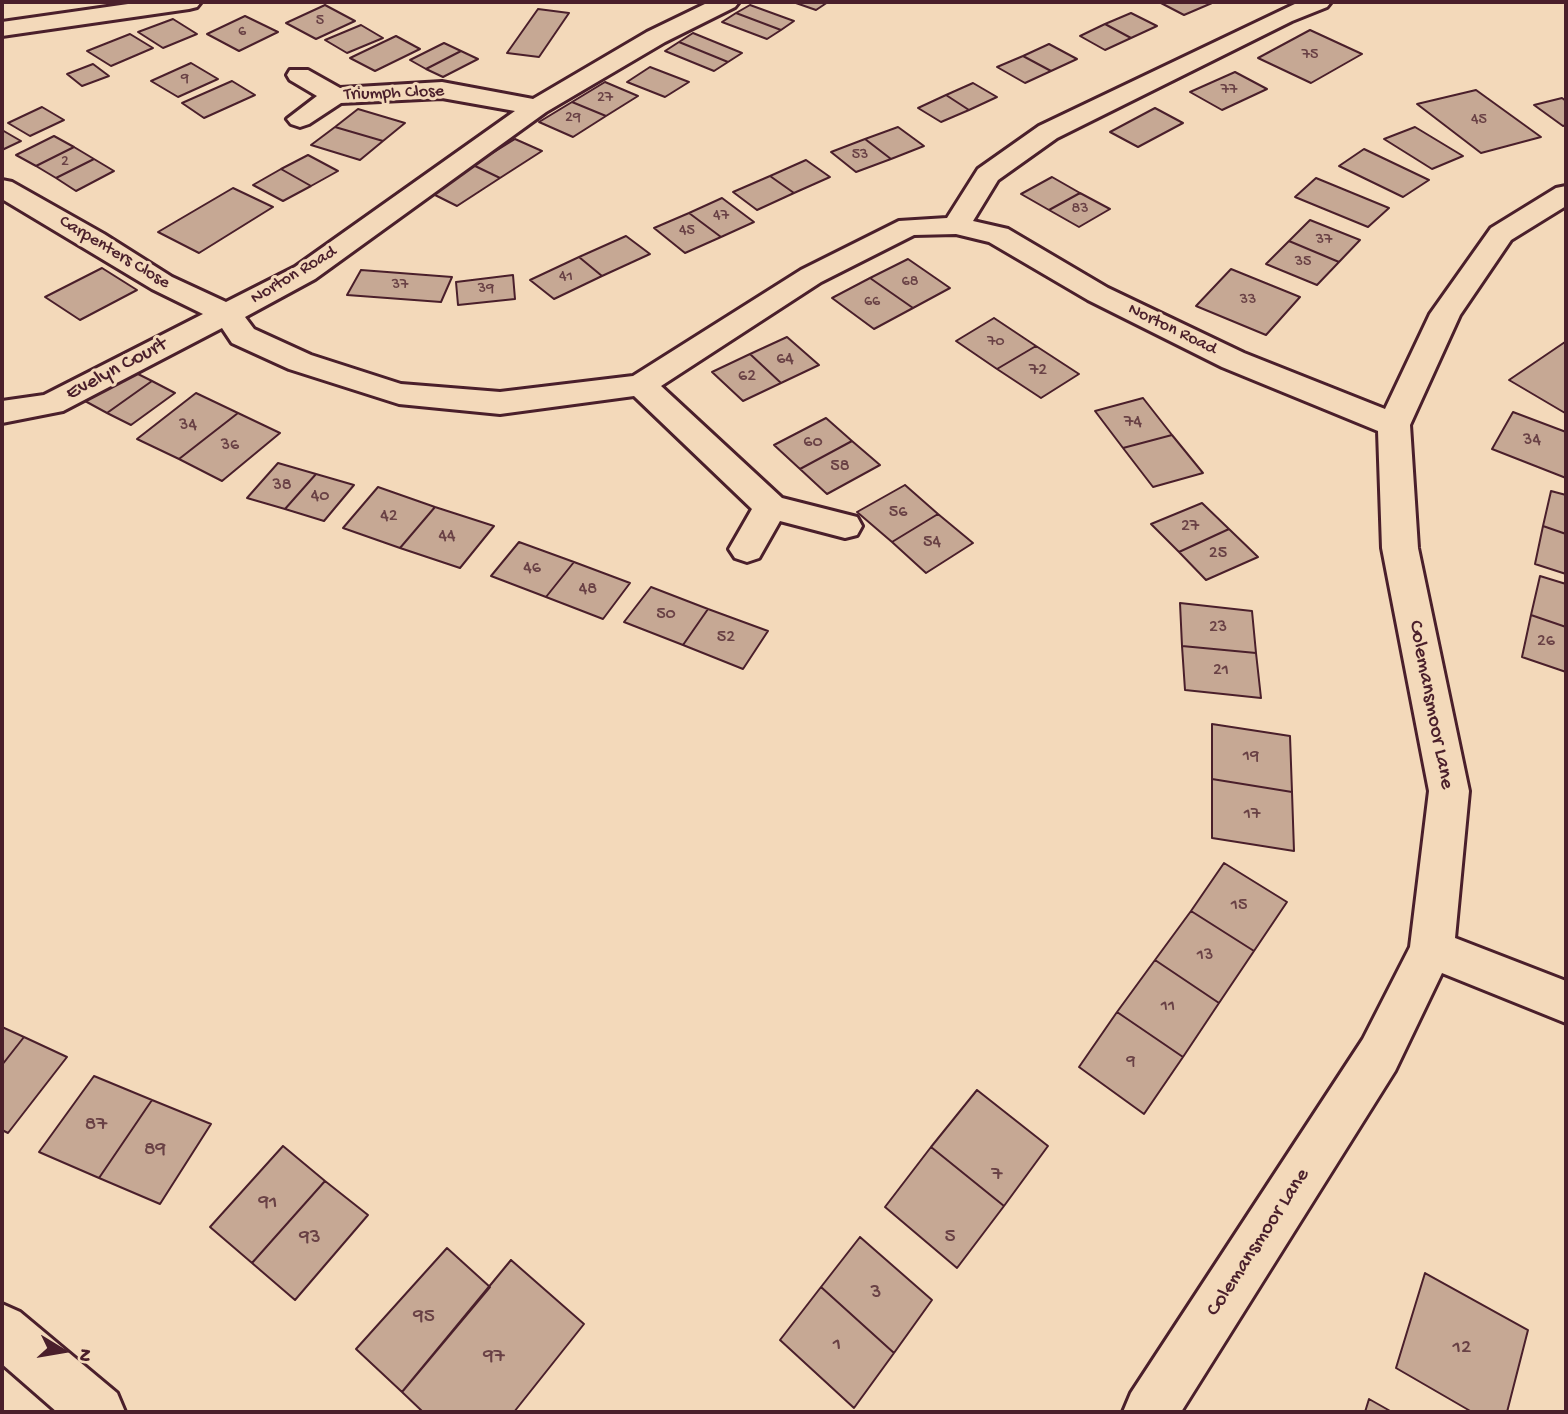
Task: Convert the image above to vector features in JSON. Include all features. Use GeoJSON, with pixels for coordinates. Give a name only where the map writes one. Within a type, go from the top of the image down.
{"type":"FeatureCollection","features":[{"type":"Feature","properties":{"kind":"street"},"geometry":{"type":"LineString","coordinates":[[2,29],[189,2]]}},
{"type":"Feature","properties":{"kind":"street","name":"Norton Road"},"geometry":{"type":"LineString","coordinates":[[727,2],[656,37],[537,107],[305,273],[228,314],[243,336],[300,362],[399,394],[500,403],[641,385],[835,264],[909,227],[956,226],[998,234],[1098,294],[1233,360],[1394,425]]}},
{"type":"Feature","properties":{"kind":"street"},"geometry":{"type":"LineString","coordinates":[[1258,2],[1284,16]]}},
{"type":"Feature","properties":{"kind":"street"},"geometry":{"type":"LineString","coordinates":[[956,226],[988,175],[1048,132],[1284,16],[1319,2]]}},
{"type":"Feature","properties":{"kind":"street","name":"Triumph Close"},"geometry":{"type":"LineString","coordinates":[[299,75],[335,96]]}},
{"type":"Feature","properties":{"kind":"street","name":"Triumph Close"},"geometry":{"type":"LineString","coordinates":[[300,118],[335,96],[442,90],[537,107]]}},
{"type":"Feature","properties":{"kind":"street","name":"Carpenters Close"},"geometry":{"type":"LineString","coordinates":[[2,188],[94,240],[162,283],[228,314]]}},
{"type":"Feature","properties":{"kind":"street","name":"Colemansmoor Lane"},"geometry":{"type":"LineString","coordinates":[[1150,1412],[1379,1055],[1432,948],[1449,791],[1400,548],[1394,425],[1445,314],[1501,234],[1566,194]]}},
{"type":"Feature","properties":{"kind":"street","name":"Evelyn Court"},"geometry":{"type":"LineString","coordinates":[[2,412],[52,404],[228,314]]}},
{"type":"Feature","properties":{"kind":"street"},"geometry":{"type":"LineString","coordinates":[[641,385],[771,507],[845,526]]}},
{"type":"Feature","properties":{"kind":"street"},"geometry":{"type":"LineString","coordinates":[[747,549],[771,507]]}},
{"type":"Feature","properties":{"kind":"street"},"geometry":{"type":"LineString","coordinates":[[1432,948],[1566,1002]]}},
{"type":"Feature","properties":{"kind":"street"},"geometry":{"type":"LineString","coordinates":[[2,1330],[98,1412]]}},
{"type":"Feature","properties":{"kind":"building"},"geometry":{"type":"Polygon","coordinates":[[[793,2],[828,2],[816,10],[793,2]]]}},
{"type":"Feature","properties":{"kind":"building"},"geometry":{"type":"Polygon","coordinates":[[[1159,2],[1210,2],[1212,3],[1184,15],[1159,2]]]}},
{"type":"Feature","properties":{"kind":"building"},"geometry":{"type":"Polygon","coordinates":[[[325,5],[355,21],[316,39],[286,23],[325,5]]]}},
{"type":"Feature","properties":{"kind":"building"},"geometry":{"type":"Polygon","coordinates":[[[750,5],[794,21],[781,30],[736,13],[750,5]]]}},
{"type":"Feature","properties":{"kind":"building"},"geometry":{"type":"Polygon","coordinates":[[[538,9],[569,13],[539,57],[507,53],[538,9]]]}},
{"type":"Feature","properties":{"kind":"building"},"geometry":{"type":"Polygon","coordinates":[[[736,13],[781,30],[767,39],[722,22],[736,13]]]}},
{"type":"Feature","properties":{"kind":"building"},"geometry":{"type":"Polygon","coordinates":[[[1131,13],[1157,26],[1131,38],[1105,24],[1131,13]]]}},
{"type":"Feature","properties":{"kind":"building"},"geometry":{"type":"Polygon","coordinates":[[[245,16],[278,32],[239,51],[207,34],[245,16]]]}},
{"type":"Feature","properties":{"kind":"building"},"geometry":{"type":"Polygon","coordinates":[[[173,19],[197,34],[163,48],[138,32],[173,19]]]}},
{"type":"Feature","properties":{"kind":"building"},"geometry":{"type":"Polygon","coordinates":[[[1105,24],[1131,38],[1105,50],[1080,36],[1105,24]]]}},
{"type":"Feature","properties":{"kind":"building"},"geometry":{"type":"Polygon","coordinates":[[[361,25],[383,38],[347,53],[325,40],[361,25]]]}},
{"type":"Feature","properties":{"kind":"building"},"geometry":{"type":"Polygon","coordinates":[[[1310,30],[1362,54],[1311,83],[1258,58],[1310,30]]]}},
{"type":"Feature","properties":{"kind":"building"},"geometry":{"type":"Polygon","coordinates":[[[693,33],[742,53],[728,62],[679,42],[693,33]]]}},
{"type":"Feature","properties":{"kind":"building"},"geometry":{"type":"Polygon","coordinates":[[[130,34],[153,48],[111,66],[87,51],[130,34]]]}},
{"type":"Feature","properties":{"kind":"building"},"geometry":{"type":"Polygon","coordinates":[[[396,36],[420,49],[375,71],[350,58],[396,36]]]}},
{"type":"Feature","properties":{"kind":"building"},"geometry":{"type":"Polygon","coordinates":[[[679,42],[728,62],[714,71],[665,51],[679,42]]]}},
{"type":"Feature","properties":{"kind":"building"},"geometry":{"type":"Polygon","coordinates":[[[444,43],[461,51],[426,69],[410,60],[444,43]]]}},
{"type":"Feature","properties":{"kind":"building"},"geometry":{"type":"Polygon","coordinates":[[[1049,44],[1077,59],[1051,71],[1023,56],[1049,44]]]}},
{"type":"Feature","properties":{"kind":"building"},"geometry":{"type":"Polygon","coordinates":[[[461,51],[478,59],[443,77],[426,69],[461,51]]]}},
{"type":"Feature","properties":{"kind":"building"},"geometry":{"type":"Polygon","coordinates":[[[1023,56],[1051,71],[1025,83],[997,67],[1023,56]]]}},
{"type":"Feature","properties":{"kind":"building"},"geometry":{"type":"Polygon","coordinates":[[[191,63],[218,79],[178,97],[151,81],[191,63]]]}},
{"type":"Feature","properties":{"kind":"building"},"geometry":{"type":"Polygon","coordinates":[[[93,64],[109,76],[82,86],[67,74],[93,64]]]}},
{"type":"Feature","properties":{"kind":"building"},"geometry":{"type":"Polygon","coordinates":[[[650,67],[689,82],[665,97],[627,82],[650,67]]]}},
{"type":"Feature","properties":{"kind":"building"},"geometry":{"type":"Polygon","coordinates":[[[1235,72],[1267,89],[1222,110],[1190,92],[1235,72]]]}},
{"type":"Feature","properties":{"kind":"building"},"geometry":{"type":"Polygon","coordinates":[[[232,81],[255,95],[204,118],[182,103],[232,81]]]}},
{"type":"Feature","properties":{"kind":"building"},"geometry":{"type":"Polygon","coordinates":[[[605,82],[638,96],[606,116],[572,102],[605,82]]]}},
{"type":"Feature","properties":{"kind":"building"},"geometry":{"type":"Polygon","coordinates":[[[973,83],[997,97],[969,110],[946,95],[973,83]]]}},
{"type":"Feature","properties":{"kind":"building"},"geometry":{"type":"Polygon","coordinates":[[[1476,90],[1541,137],[1481,153],[1417,104],[1476,90]]]}},
{"type":"Feature","properties":{"kind":"building"},"geometry":{"type":"Polygon","coordinates":[[[946,95],[969,110],[941,122],[918,108],[946,95]]]}},
{"type":"Feature","properties":{"kind":"building"},"geometry":{"type":"Polygon","coordinates":[[[1562,98],[1566,101],[1566,125],[1563,126],[1534,105],[1562,98]]]}},
{"type":"Feature","properties":{"kind":"building"},"geometry":{"type":"Polygon","coordinates":[[[572,102],[606,116],[573,137],[539,122],[572,102]]]}},
{"type":"Feature","properties":{"kind":"building"},"geometry":{"type":"Polygon","coordinates":[[[42,107],[64,120],[30,136],[8,123],[42,107]]]}},
{"type":"Feature","properties":{"kind":"building"},"geometry":{"type":"Polygon","coordinates":[[[1155,108],[1183,123],[1138,147],[1110,132],[1155,108]]]}},
{"type":"Feature","properties":{"kind":"building"},"geometry":{"type":"Polygon","coordinates":[[[358,109],[405,123],[383,141],[335,127],[358,109]]]}},
{"type":"Feature","properties":{"kind":"building"},"geometry":{"type":"Polygon","coordinates":[[[335,127],[383,141],[360,160],[311,145],[335,127]]]}},
{"type":"Feature","properties":{"kind":"building"},"geometry":{"type":"Polygon","coordinates":[[[898,127],[924,146],[891,159],[865,139],[898,127]]]}},
{"type":"Feature","properties":{"kind":"building"},"geometry":{"type":"Polygon","coordinates":[[[1415,127],[1463,156],[1432,169],[1384,139],[1415,127]]]}},
{"type":"Feature","properties":{"kind":"building"},"geometry":{"type":"Polygon","coordinates":[[[2,130],[21,141],[2,150],[2,130]]]}},
{"type":"Feature","properties":{"kind":"building"},"geometry":{"type":"Polygon","coordinates":[[[54,136],[74,147],[36,166],[16,155],[54,136]]]}},
{"type":"Feature","properties":{"kind":"building"},"geometry":{"type":"Polygon","coordinates":[[[515,139],[542,151],[500,178],[473,165],[515,139]]]}},
{"type":"Feature","properties":{"kind":"building"},"geometry":{"type":"Polygon","coordinates":[[[865,139],[891,159],[856,172],[831,152],[865,139]]]}},
{"type":"Feature","properties":{"kind":"building"},"geometry":{"type":"Polygon","coordinates":[[[74,147],[94,159],[56,178],[36,166],[74,147]]]}},
{"type":"Feature","properties":{"kind":"building"},"geometry":{"type":"Polygon","coordinates":[[[1364,149],[1429,180],[1403,197],[1339,166],[1364,149]]]}},
{"type":"Feature","properties":{"kind":"building"},"geometry":{"type":"Polygon","coordinates":[[[308,155],[338,171],[311,186],[281,169],[308,155]]]}},
{"type":"Feature","properties":{"kind":"building"},"geometry":{"type":"Polygon","coordinates":[[[94,159],[114,171],[76,191],[56,178],[94,159]]]}},
{"type":"Feature","properties":{"kind":"building"},"geometry":{"type":"Polygon","coordinates":[[[806,160],[830,177],[794,193],[770,176],[806,160]]]}},
{"type":"Feature","properties":{"kind":"building"},"geometry":{"type":"Polygon","coordinates":[[[473,165],[500,178],[457,206],[429,192],[473,165]]]}},
{"type":"Feature","properties":{"kind":"building"},"geometry":{"type":"Polygon","coordinates":[[[281,169],[311,186],[283,201],[253,185],[281,169]]]}},
{"type":"Feature","properties":{"kind":"building"},"geometry":{"type":"Polygon","coordinates":[[[770,176],[794,193],[757,210],[733,192],[770,176]]]}},
{"type":"Feature","properties":{"kind":"building"},"geometry":{"type":"Polygon","coordinates":[[[1052,177],[1080,193],[1049,210],[1021,194],[1052,177]]]}},
{"type":"Feature","properties":{"kind":"building"},"geometry":{"type":"Polygon","coordinates":[[[1316,178],[1389,208],[1368,227],[1295,197],[1316,178]]]}},
{"type":"Feature","properties":{"kind":"building"},"geometry":{"type":"Polygon","coordinates":[[[233,188],[273,207],[199,253],[158,232],[233,188]]]}},
{"type":"Feature","properties":{"kind":"building"},"geometry":{"type":"Polygon","coordinates":[[[1080,193],[1110,209],[1079,227],[1049,210],[1080,193]]]}},
{"type":"Feature","properties":{"kind":"building"},"geometry":{"type":"Polygon","coordinates":[[[722,198],[754,222],[721,237],[689,213],[722,198]]]}},
{"type":"Feature","properties":{"kind":"building"},"geometry":{"type":"Polygon","coordinates":[[[689,213],[721,237],[685,253],[654,228],[689,213]]]}},
{"type":"Feature","properties":{"kind":"building"},"geometry":{"type":"Polygon","coordinates":[[[1310,220],[1360,240],[1339,262],[1289,241],[1310,220]]]}},
{"type":"Feature","properties":{"kind":"building"},"geometry":{"type":"Polygon","coordinates":[[[626,236],[650,254],[602,276],[579,257],[626,236]]]}},
{"type":"Feature","properties":{"kind":"building"},"geometry":{"type":"Polygon","coordinates":[[[1289,241],[1339,262],[1317,285],[1266,264],[1289,241]]]}},
{"type":"Feature","properties":{"kind":"building"},"geometry":{"type":"Polygon","coordinates":[[[579,257],[602,276],[554,299],[530,280],[579,257]]]}},
{"type":"Feature","properties":{"kind":"building"},"geometry":{"type":"Polygon","coordinates":[[[908,259],[950,288],[913,308],[870,278],[908,259]]]}},
{"type":"Feature","properties":{"kind":"building"},"geometry":{"type":"Polygon","coordinates":[[[102,268],[137,290],[80,320],[45,297],[102,268]]]}},
{"type":"Feature","properties":{"kind":"building"},"geometry":{"type":"Polygon","coordinates":[[[1231,269],[1300,297],[1266,335],[1196,306],[1231,269]]]}},
{"type":"Feature","properties":{"kind":"building"},"geometry":{"type":"Polygon","coordinates":[[[361,270],[452,277],[441,302],[347,295],[361,270]]]}},
{"type":"Feature","properties":{"kind":"building"},"geometry":{"type":"Polygon","coordinates":[[[513,275],[515,299],[458,305],[456,282],[513,275]]]}},
{"type":"Feature","properties":{"kind":"building"},"geometry":{"type":"Polygon","coordinates":[[[870,278],[913,308],[874,329],[832,298],[870,278]]]}},
{"type":"Feature","properties":{"kind":"building"},"geometry":{"type":"Polygon","coordinates":[[[994,318],[1036,346],[997,369],[956,341],[994,318]]]}},
{"type":"Feature","properties":{"kind":"building"},"geometry":{"type":"Polygon","coordinates":[[[787,337],[819,365],[781,383],[750,354],[787,337]]]}},
{"type":"Feature","properties":{"kind":"building"},"geometry":{"type":"Polygon","coordinates":[[[1565,342],[1566,412],[1565,413],[1509,380],[1565,342]]]}},
{"type":"Feature","properties":{"kind":"building"},"geometry":{"type":"Polygon","coordinates":[[[1036,346],[1079,374],[1041,398],[997,369],[1036,346]]]}},
{"type":"Feature","properties":{"kind":"building"},"geometry":{"type":"Polygon","coordinates":[[[750,354],[781,383],[743,401],[712,372],[750,354]]]}},
{"type":"Feature","properties":{"kind":"building"},"geometry":{"type":"Polygon","coordinates":[[[130,370],[152,381],[107,413],[85,401],[130,370]]]}},
{"type":"Feature","properties":{"kind":"building"},"geometry":{"type":"Polygon","coordinates":[[[152,381],[175,393],[131,425],[107,413],[152,381]]]}},
{"type":"Feature","properties":{"kind":"building"},"geometry":{"type":"Polygon","coordinates":[[[196,393],[238,413],[179,459],[137,439],[196,393]]]}},
{"type":"Feature","properties":{"kind":"building"},"geometry":{"type":"Polygon","coordinates":[[[1143,398],[1172,435],[1123,448],[1095,411],[1143,398]]]}},
{"type":"Feature","properties":{"kind":"building"},"geometry":{"type":"Polygon","coordinates":[[[1513,412],[1566,432],[1566,478],[1492,449],[1513,412]]]}},
{"type":"Feature","properties":{"kind":"building"},"geometry":{"type":"Polygon","coordinates":[[[238,413],[280,433],[222,481],[179,459],[238,413]]]}},
{"type":"Feature","properties":{"kind":"building"},"geometry":{"type":"Polygon","coordinates":[[[826,418],[852,441],[800,469],[774,445],[826,418]]]}},
{"type":"Feature","properties":{"kind":"building"},"geometry":{"type":"Polygon","coordinates":[[[1172,435],[1203,473],[1153,487],[1123,448],[1172,435]]]}},
{"type":"Feature","properties":{"kind":"building"},"geometry":{"type":"Polygon","coordinates":[[[852,441],[880,465],[827,494],[800,469],[852,441]]]}},
{"type":"Feature","properties":{"kind":"building"},"geometry":{"type":"Polygon","coordinates":[[[278,463],[316,474],[285,509],[247,498],[278,463]]]}},
{"type":"Feature","properties":{"kind":"building"},"geometry":{"type":"Polygon","coordinates":[[[316,474],[354,485],[324,521],[285,509],[316,474]]]}},
{"type":"Feature","properties":{"kind":"building"},"geometry":{"type":"Polygon","coordinates":[[[905,485],[938,514],[892,542],[857,512],[905,485]]]}},
{"type":"Feature","properties":{"kind":"building"},"geometry":{"type":"Polygon","coordinates":[[[378,487],[435,507],[400,548],[343,528],[378,487]]]}},
{"type":"Feature","properties":{"kind":"building"},"geometry":{"type":"Polygon","coordinates":[[[1551,491],[1566,495],[1566,534],[1543,526],[1551,491]]]}},
{"type":"Feature","properties":{"kind":"building"},"geometry":{"type":"Polygon","coordinates":[[[1202,503],[1229,529],[1179,552],[1151,524],[1202,503]]]}},
{"type":"Feature","properties":{"kind":"building"},"geometry":{"type":"Polygon","coordinates":[[[435,507],[494,526],[460,568],[400,548],[435,507]]]}},
{"type":"Feature","properties":{"kind":"building"},"geometry":{"type":"Polygon","coordinates":[[[938,514],[973,543],[926,573],[892,542],[938,514]]]}},
{"type":"Feature","properties":{"kind":"building"},"geometry":{"type":"Polygon","coordinates":[[[1543,526],[1566,534],[1566,574],[1535,564],[1543,526]]]}},
{"type":"Feature","properties":{"kind":"building"},"geometry":{"type":"Polygon","coordinates":[[[1229,529],[1258,557],[1206,580],[1179,552],[1229,529]]]}},
{"type":"Feature","properties":{"kind":"building"},"geometry":{"type":"Polygon","coordinates":[[[519,542],[574,562],[546,597],[491,576],[519,542]]]}},
{"type":"Feature","properties":{"kind":"building"},"geometry":{"type":"Polygon","coordinates":[[[574,562],[630,583],[603,619],[546,597],[574,562]]]}},
{"type":"Feature","properties":{"kind":"building"},"geometry":{"type":"Polygon","coordinates":[[[1540,576],[1566,584],[1566,627],[1531,615],[1540,576]]]}},
{"type":"Feature","properties":{"kind":"building"},"geometry":{"type":"Polygon","coordinates":[[[651,587],[708,609],[683,645],[624,622],[651,587]]]}},
{"type":"Feature","properties":{"kind":"building"},"geometry":{"type":"Polygon","coordinates":[[[1180,603],[1252,611],[1256,653],[1182,646],[1180,603]]]}},
{"type":"Feature","properties":{"kind":"building"},"geometry":{"type":"Polygon","coordinates":[[[708,609],[768,631],[743,669],[683,645],[708,609]]]}},
{"type":"Feature","properties":{"kind":"building"},"geometry":{"type":"Polygon","coordinates":[[[1531,615],[1566,627],[1566,672],[1522,657],[1531,615]]]}},
{"type":"Feature","properties":{"kind":"building"},"geometry":{"type":"Polygon","coordinates":[[[1182,646],[1256,653],[1261,698],[1185,690],[1182,646]]]}},
{"type":"Feature","properties":{"kind":"building"},"geometry":{"type":"Polygon","coordinates":[[[1212,724],[1290,736],[1292,792],[1212,779],[1212,724]]]}},
{"type":"Feature","properties":{"kind":"building"},"geometry":{"type":"Polygon","coordinates":[[[1212,779],[1292,792],[1294,851],[1212,838],[1212,779]]]}},
{"type":"Feature","properties":{"kind":"building"},"geometry":{"type":"Polygon","coordinates":[[[1224,863],[1287,902],[1254,951],[1191,911],[1224,863]]]}},
{"type":"Feature","properties":{"kind":"building"},"geometry":{"type":"Polygon","coordinates":[[[1191,911],[1254,951],[1219,1003],[1155,960],[1191,911]]]}},
{"type":"Feature","properties":{"kind":"building"},"geometry":{"type":"Polygon","coordinates":[[[1155,960],[1219,1003],[1183,1057],[1117,1012],[1155,960]]]}},
{"type":"Feature","properties":{"kind":"building"},"geometry":{"type":"Polygon","coordinates":[[[1117,1012],[1183,1057],[1144,1114],[1079,1067],[1117,1012]]]}},
{"type":"Feature","properties":{"kind":"building"},"geometry":{"type":"Polygon","coordinates":[[[2,1027],[24,1037],[2,1065],[2,1027]]]}},
{"type":"Feature","properties":{"kind":"building"},"geometry":{"type":"Polygon","coordinates":[[[24,1037],[67,1057],[8,1133],[2,1130],[2,1065],[24,1037]]]}},
{"type":"Feature","properties":{"kind":"building"},"geometry":{"type":"Polygon","coordinates":[[[94,1076],[152,1100],[99,1178],[39,1152],[94,1076]]]}},
{"type":"Feature","properties":{"kind":"building"},"geometry":{"type":"Polygon","coordinates":[[[977,1090],[1048,1146],[1004,1206],[931,1147],[977,1090]]]}},
{"type":"Feature","properties":{"kind":"building"},"geometry":{"type":"Polygon","coordinates":[[[152,1100],[211,1124],[160,1204],[99,1178],[152,1100]]]}},
{"type":"Feature","properties":{"kind":"building"},"geometry":{"type":"Polygon","coordinates":[[[283,1146],[325,1181],[252,1263],[210,1227],[283,1146]]]}},
{"type":"Feature","properties":{"kind":"building"},"geometry":{"type":"Polygon","coordinates":[[[931,1147],[1004,1206],[957,1268],[885,1207],[931,1147]]]}},
{"type":"Feature","properties":{"kind":"building"},"geometry":{"type":"Polygon","coordinates":[[[325,1181],[368,1215],[295,1300],[252,1263],[325,1181]]]}},
{"type":"Feature","properties":{"kind":"building"},"geometry":{"type":"Polygon","coordinates":[[[860,1237],[932,1300],[894,1353],[821,1287],[860,1237]]]}},
{"type":"Feature","properties":{"kind":"building"},"geometry":{"type":"Polygon","coordinates":[[[447,1248],[490,1287],[402,1392],[356,1349],[447,1248]]]}},
{"type":"Feature","properties":{"kind":"building"},"geometry":{"type":"Polygon","coordinates":[[[511,1260],[584,1324],[514,1412],[423,1412],[402,1392],[511,1260]]]}},
{"type":"Feature","properties":{"kind":"building"},"geometry":{"type":"Polygon","coordinates":[[[1425,1273],[1528,1330],[1507,1412],[1472,1412],[1396,1368],[1425,1273]]]}},
{"type":"Feature","properties":{"kind":"building"},"geometry":{"type":"Polygon","coordinates":[[[821,1287],[894,1353],[854,1408],[780,1340],[821,1287]]]}},
{"type":"Feature","properties":{"kind":"building"},"geometry":{"type":"Polygon","coordinates":[[[1369,1399],[1392,1412],[1365,1412],[1369,1399]]]}}]}
